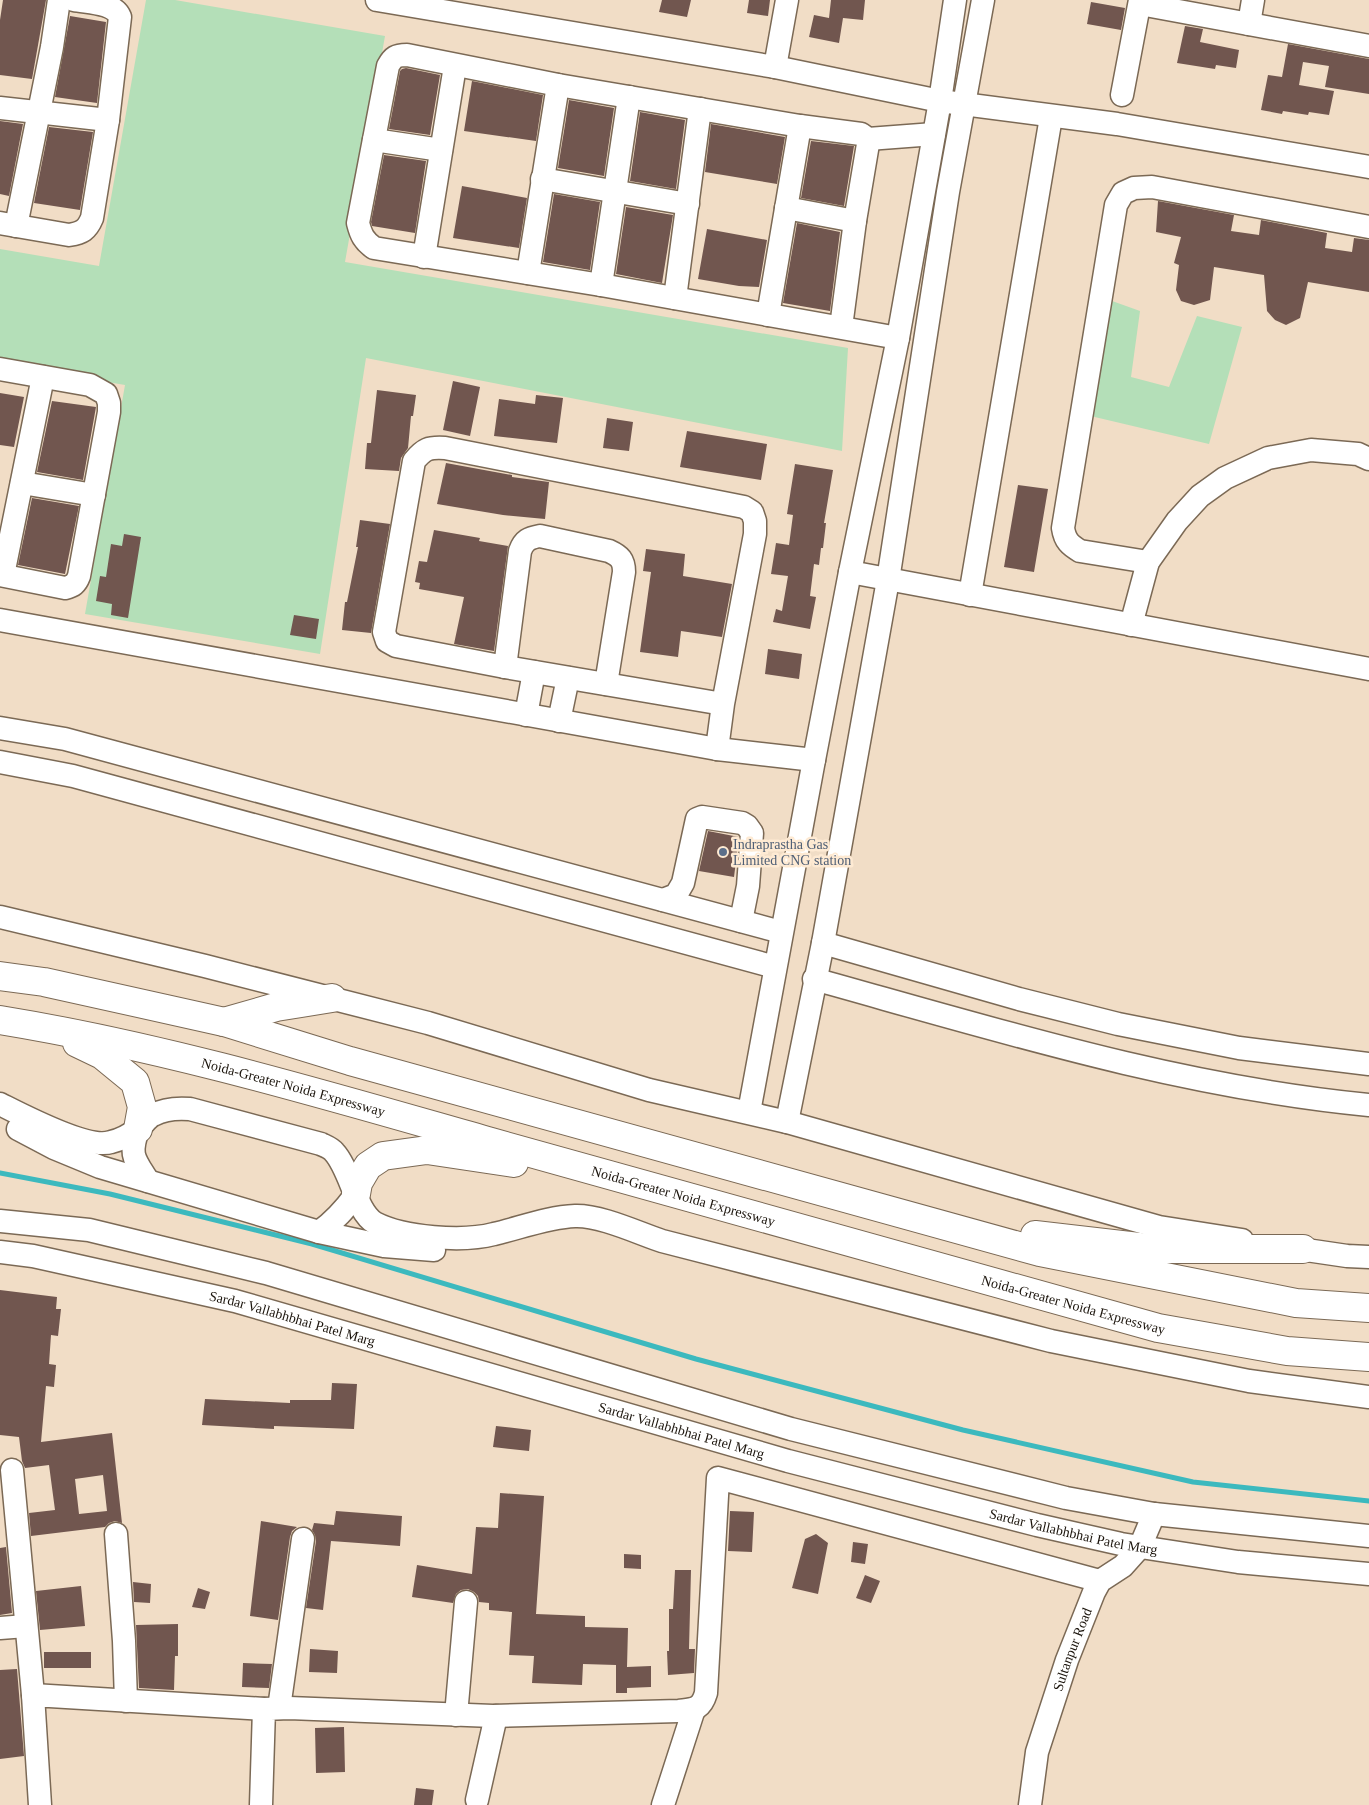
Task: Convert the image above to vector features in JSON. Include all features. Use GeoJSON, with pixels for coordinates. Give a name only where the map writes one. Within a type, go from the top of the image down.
{"type":"FeatureCollection","features":[{"type":"Feature","properties":{"kind":"highway"},"geometry":{"type":"LineString","coordinates":[[0,976],[44,982],[224,1022],[350,1060],[1040,1252],[1296,1303],[1369,1308]]}},
{"type":"Feature","properties":{"kind":"highway"},"geometry":{"type":"LineString","coordinates":[[224,1022],[276,1007],[332,998]]}},
{"type":"Feature","properties":{"kind":"highway","name":"Noida-Greater Noida Expressway"},"geometry":{"type":"LineString","coordinates":[[0,1020],[47,1027],[195,1061],[1158,1328],[1287,1351],[1369,1357]]}},
{"type":"Feature","properties":{"kind":"highway"},"geometry":{"type":"LineString","coordinates":[[47,1027],[102,1055],[136,1082],[142,1107],[138,1129]]}},
{"type":"Feature","properties":{"kind":"highway"},"geometry":{"type":"LineString","coordinates":[[356,1194],[358,1183],[368,1166],[383,1156],[427,1150],[503,1162],[598,1172]]}},
{"type":"Feature","properties":{"kind":"highway"},"geometry":{"type":"LineString","coordinates":[[937,1224],[1156,1249],[1303,1249]]}},
{"type":"Feature","properties":{"kind":"street"},"geometry":{"type":"LineString","coordinates":[[59,0],[39,114],[8,225],[69,234],[80,233],[88,227],[92,218],[108,120],[120,17],[118,12],[112,7],[74,0]]}},
{"type":"Feature","properties":{"kind":"street"},"geometry":{"type":"LineString","coordinates":[[377,0],[775,67],[940,101],[1051,117],[1118,124],[1369,167]]}},
{"type":"Feature","properties":{"kind":"street"},"geometry":{"type":"LineString","coordinates":[[775,67],[787,0]]}},
{"type":"Feature","properties":{"kind":"street"},"geometry":{"type":"LineString","coordinates":[[749,1112],[781,932],[850,572],[898,338],[940,101],[955,0]]}},
{"type":"Feature","properties":{"kind":"street"},"geometry":{"type":"LineString","coordinates":[[787,1122],[814,979],[823,943],[888,580],[948,192],[983,0]]}},
{"type":"Feature","properties":{"kind":"street"},"geometry":{"type":"LineString","coordinates":[[1249,24],[1254,0]]}},
{"type":"Feature","properties":{"kind":"street"},"geometry":{"type":"LineString","coordinates":[[1122,95],[1140,2],[1369,46]]}},
{"type":"Feature","properties":{"kind":"street"},"geometry":{"type":"LineString","coordinates":[[898,338],[601,285],[374,248],[365,241],[360,233],[358,223],[388,66],[392,58],[399,55],[558,85],[800,126],[861,134],[868,139],[934,134]]}},
{"type":"Feature","properties":{"kind":"street"},"geometry":{"type":"LineString","coordinates":[[424,257],[455,66]]}},
{"type":"Feature","properties":{"kind":"street"},"geometry":{"type":"LineString","coordinates":[[528,273],[558,85]]}},
{"type":"Feature","properties":{"kind":"street"},"geometry":{"type":"LineString","coordinates":[[601,285],[629,97]]}},
{"type":"Feature","properties":{"kind":"street"},"geometry":{"type":"LineString","coordinates":[[0,108],[39,114],[108,120]]}},
{"type":"Feature","properties":{"kind":"street"},"geometry":{"type":"LineString","coordinates":[[675,298],[700,109]]}},
{"type":"Feature","properties":{"kind":"street"},"geometry":{"type":"LineString","coordinates":[[970,595],[1051,117]]}},
{"type":"Feature","properties":{"kind":"street"},"geometry":{"type":"LineString","coordinates":[[768,315],[800,126]]}},
{"type":"Feature","properties":{"kind":"street"},"geometry":{"type":"LineString","coordinates":[[840,328],[868,139]]}},
{"type":"Feature","properties":{"kind":"street"},"geometry":{"type":"LineString","coordinates":[[374,140],[441,150]]}},
{"type":"Feature","properties":{"kind":"street"},"geometry":{"type":"LineString","coordinates":[[542,179],[688,204]]}},
{"type":"Feature","properties":{"kind":"street"},"geometry":{"type":"LineString","coordinates":[[1148,562],[1080,551],[1071,546],[1065,539],[1063,528],[1116,205],[1122,193],[1134,188],[1152,187],[1369,227]]}},
{"type":"Feature","properties":{"kind":"street"},"geometry":{"type":"LineString","coordinates":[[786,208],[855,221]]}},
{"type":"Feature","properties":{"kind":"street"},"geometry":{"type":"LineString","coordinates":[[0,369],[90,385],[106,394],[109,403],[109,412],[79,576],[76,583],[65,588],[2,575],[43,377]]}},
{"type":"Feature","properties":{"kind":"street"},"geometry":{"type":"LineString","coordinates":[[717,749],[723,704],[755,534],[755,521],[752,512],[744,507],[445,448],[423,451],[414,462],[384,632],[387,641],[396,646],[505,667],[723,704]]}},
{"type":"Feature","properties":{"kind":"street"},"geometry":{"type":"LineString","coordinates":[[1131,625],[1148,562],[1177,521],[1200,496],[1225,478],[1268,458],[1311,450],[1358,454],[1369,459]]}},
{"type":"Feature","properties":{"kind":"street"},"geometry":{"type":"LineString","coordinates":[[22,483],[94,495]]}},
{"type":"Feature","properties":{"kind":"street"},"geometry":{"type":"LineString","coordinates":[[505,667],[520,551],[523,543],[529,538],[540,536],[609,551],[618,555],[624,562],[606,684]]}},
{"type":"Feature","properties":{"kind":"street"},"geometry":{"type":"LineString","coordinates":[[850,572],[1369,669]]}},
{"type":"Feature","properties":{"kind":"street"},"geometry":{"type":"LineString","coordinates":[[0,620],[717,749],[814,760]]}},
{"type":"Feature","properties":{"kind":"street"},"geometry":{"type":"LineString","coordinates":[[526,715],[534,672]]}},
{"type":"Feature","properties":{"kind":"street"},"geometry":{"type":"LineString","coordinates":[[559,721],[568,678]]}},
{"type":"Feature","properties":{"kind":"street"},"geometry":{"type":"LineString","coordinates":[[0,728],[65,739],[781,932]]}},
{"type":"Feature","properties":{"kind":"street"},"geometry":{"type":"LineString","coordinates":[[0,762],[73,776],[775,967]]}},
{"type":"Feature","properties":{"kind":"street"},"geometry":{"type":"LineString","coordinates":[[663,900],[676,895],[683,883],[697,819],[702,817],[742,823],[752,833],[748,886],[741,921]]}},
{"type":"Feature","properties":{"kind":"street"},"geometry":{"type":"LineString","coordinates":[[0,917],[206,966],[428,1023],[649,1090],[787,1122],[1159,1227],[1347,1256],[1369,1257]]}},
{"type":"Feature","properties":{"kind":"street"},"geometry":{"type":"LineString","coordinates":[[823,943],[1019,1000],[1118,1024],[1239,1048],[1369,1064]]}},
{"type":"Feature","properties":{"kind":"street"},"geometry":{"type":"LineString","coordinates":[[814,979],[1031,1040],[1144,1067],[1314,1100],[1369,1105]]}},
{"type":"Feature","properties":{"kind":"street"},"geometry":{"type":"LineString","coordinates":[[0,1104],[46,1127],[98,1144],[110,1143],[138,1129],[151,1116],[163,1111],[185,1108],[321,1144],[333,1150],[341,1160],[365,1213],[374,1222],[394,1230],[427,1237],[462,1238],[492,1235],[564,1217],[578,1216],[606,1222],[662,1241],[1050,1341],[1249,1381],[1369,1397]]}},
{"type":"Feature","properties":{"kind":"street"},"geometry":{"type":"LineString","coordinates":[[0,1120],[54,1148],[100,1167],[319,1232],[384,1246],[458,1251],[574,1230],[662,1241]]}},
{"type":"Feature","properties":{"kind":"street"},"geometry":{"type":"LineString","coordinates":[[138,1129],[132,1146],[134,1159],[148,1181]]}},
{"type":"Feature","properties":{"kind":"street"},"geometry":{"type":"LineString","coordinates":[[319,1232],[343,1212],[356,1194]]}},
{"type":"Feature","properties":{"kind":"street"},"geometry":{"type":"LineString","coordinates":[[0,1220],[89,1230],[266,1273],[791,1429],[1066,1498],[1154,1514],[1369,1536]]}},
{"type":"Feature","properties":{"kind":"street","name":"Sardar Vallabhbhai Patel Marg"},"geometry":{"type":"LineString","coordinates":[[0,1252],[33,1256],[235,1301],[788,1461],[1037,1525],[1140,1547],[1238,1562],[1369,1574]]}},
{"type":"Feature","properties":{"kind":"street"},"geometry":{"type":"LineString","coordinates":[[12,1470],[33,1695],[40,1805]]}},
{"type":"Feature","properties":{"kind":"street"},"geometry":{"type":"LineString","coordinates":[[33,1695],[272,1709],[496,1716],[694,1709],[703,1703],[706,1693],[718,1478],[1100,1581],[1123,1566],[1140,1547],[1154,1514]]}},
{"type":"Feature","properties":{"kind":"street"},"geometry":{"type":"LineString","coordinates":[[116,1534],[123,1622],[126,1701]]}},
{"type":"Feature","properties":{"kind":"street"},"geometry":{"type":"LineString","coordinates":[[261,1805],[272,1709],[303,1539]]}},
{"type":"Feature","properties":{"kind":"street","name":"Sultanpur Road"},"geometry":{"type":"LineString","coordinates":[[1030,1805],[1037,1752],[1067,1660],[1100,1581]]}},
{"type":"Feature","properties":{"kind":"street"},"geometry":{"type":"LineString","coordinates":[[456,1715],[466,1602]]}},
{"type":"Feature","properties":{"kind":"street"},"geometry":{"type":"LineString","coordinates":[[0,1628],[26,1626]]}},
{"type":"Feature","properties":{"kind":"street"},"geometry":{"type":"LineString","coordinates":[[663,1805],[694,1709]]}},
{"type":"Feature","properties":{"kind":"street"},"geometry":{"type":"LineString","coordinates":[[477,1800],[496,1716]]}},
{"type":"Feature","properties":{"kind":"green space"},"geometry":{"type":"Polygon","coordinates":[[[146,0],[175,0],[385,36],[345,262],[848,348],[842,451],[366,358],[320,654],[85,614],[125,385],[0,364],[0,249],[99,266],[146,0]]]}},
{"type":"Feature","properties":{"kind":"green space"},"geometry":{"type":"Polygon","coordinates":[[[1101,297],[1140,311],[1131,377],[1169,387],[1197,316],[1242,327],[1209,444],[1082,414],[1101,297]]]}},
{"type":"Feature","properties":{"kind":"building"},"geometry":{"type":"Polygon","coordinates":[[[3,0],[46,0],[32,79],[0,75],[0,20],[3,0]]]}},
{"type":"Feature","properties":{"kind":"building"},"geometry":{"type":"Polygon","coordinates":[[[662,0],[691,0],[687,17],[659,12],[662,0]]]}},
{"type":"Feature","properties":{"kind":"building"},"geometry":{"type":"Polygon","coordinates":[[[749,0],[770,0],[768,16],[747,13],[749,0]]]}},
{"type":"Feature","properties":{"kind":"building"},"geometry":{"type":"Polygon","coordinates":[[[831,0],[865,0],[863,20],[843,18],[839,43],[809,37],[814,15],[829,18],[831,0]]]}},
{"type":"Feature","properties":{"kind":"building"},"geometry":{"type":"Polygon","coordinates":[[[1091,2],[1125,8],[1121,30],[1087,24],[1091,2]]]}},
{"type":"Feature","properties":{"kind":"building"},"geometry":{"type":"Polygon","coordinates":[[[70,16],[106,22],[97,103],[55,97],[70,16]]]}},
{"type":"Feature","properties":{"kind":"building"},"geometry":{"type":"Polygon","coordinates":[[[1185,26],[1203,29],[1200,42],[1239,50],[1236,68],[1216,65],[1215,69],[1177,63],[1185,26]]]}},
{"type":"Feature","properties":{"kind":"building"},"geometry":{"type":"Polygon","coordinates":[[[1288,44],[1369,59],[1369,94],[1325,87],[1329,66],[1303,62],[1299,85],[1334,91],[1329,115],[1309,112],[1308,115],[1283,111],[1282,114],[1261,110],[1268,75],[1282,77],[1288,44]]]}},
{"type":"Feature","properties":{"kind":"building"},"geometry":{"type":"Polygon","coordinates":[[[406,68],[440,75],[430,135],[389,129],[400,71],[406,68]]]}},
{"type":"Feature","properties":{"kind":"building"},"geometry":{"type":"Polygon","coordinates":[[[472,81],[543,95],[536,141],[464,131],[472,81]]]}},
{"type":"Feature","properties":{"kind":"building"},"geometry":{"type":"Polygon","coordinates":[[[569,100],[614,108],[604,176],[558,168],[569,100]]]}},
{"type":"Feature","properties":{"kind":"building"},"geometry":{"type":"Polygon","coordinates":[[[640,112],[685,120],[676,189],[630,181],[640,112]]]}},
{"type":"Feature","properties":{"kind":"building"},"geometry":{"type":"Polygon","coordinates":[[[0,121],[23,124],[9,196],[0,194],[0,121]]]}},
{"type":"Feature","properties":{"kind":"building"},"geometry":{"type":"Polygon","coordinates":[[[711,124],[785,137],[777,184],[705,172],[711,124]]]}},
{"type":"Feature","properties":{"kind":"building"},"geometry":{"type":"Polygon","coordinates":[[[49,127],[93,132],[80,210],[34,203],[49,127]]]}},
{"type":"Feature","properties":{"kind":"building"},"geometry":{"type":"Polygon","coordinates":[[[811,141],[854,146],[844,206],[801,198],[811,141]]]}},
{"type":"Feature","properties":{"kind":"building"},"geometry":{"type":"Polygon","coordinates":[[[384,155],[426,161],[415,233],[372,226],[371,222],[384,155]]]}},
{"type":"Feature","properties":{"kind":"building"},"geometry":{"type":"Polygon","coordinates":[[[462,186],[527,198],[519,248],[453,238],[462,186]]]}},
{"type":"Feature","properties":{"kind":"building"},"geometry":{"type":"Polygon","coordinates":[[[554,194],[600,202],[590,270],[543,262],[554,194]]]}},
{"type":"Feature","properties":{"kind":"building"},"geometry":{"type":"Polygon","coordinates":[[[1158,201],[1234,215],[1231,231],[1259,235],[1261,220],[1327,233],[1325,248],[1352,252],[1354,238],[1369,240],[1369,292],[1308,282],[1300,318],[1286,325],[1275,320],[1267,311],[1264,275],[1214,267],[1210,300],[1194,305],[1181,301],[1176,290],[1179,265],[1174,263],[1181,237],[1156,232],[1158,201]]]}},
{"type":"Feature","properties":{"kind":"building"},"geometry":{"type":"Polygon","coordinates":[[[626,207],[673,215],[662,283],[616,274],[626,207]]]}},
{"type":"Feature","properties":{"kind":"building"},"geometry":{"type":"Polygon","coordinates":[[[797,223],[840,232],[830,311],[783,303],[797,223]]]}},
{"type":"Feature","properties":{"kind":"building"},"geometry":{"type":"Polygon","coordinates":[[[707,229],[767,240],[759,287],[739,286],[698,279],[707,229]]]}},
{"type":"Feature","properties":{"kind":"building"},"geometry":{"type":"Polygon","coordinates":[[[453,381],[480,387],[470,436],[443,430],[453,381]]]}},
{"type":"Feature","properties":{"kind":"building"},"geometry":{"type":"Polygon","coordinates":[[[377,390],[416,395],[413,416],[411,416],[408,448],[401,458],[399,471],[365,469],[367,443],[371,443],[377,390]]]}},
{"type":"Feature","properties":{"kind":"building"},"geometry":{"type":"Polygon","coordinates":[[[0,393],[24,397],[14,447],[0,445],[0,393]]]}},
{"type":"Feature","properties":{"kind":"building"},"geometry":{"type":"Polygon","coordinates":[[[536,395],[563,398],[557,443],[494,436],[499,399],[535,404],[536,395]]]}},
{"type":"Feature","properties":{"kind":"building"},"geometry":{"type":"Polygon","coordinates":[[[52,401],[96,407],[83,480],[37,472],[52,401]]]}},
{"type":"Feature","properties":{"kind":"building"},"geometry":{"type":"Polygon","coordinates":[[[607,418],[633,422],[629,451],[603,448],[607,418]]]}},
{"type":"Feature","properties":{"kind":"building"},"geometry":{"type":"Polygon","coordinates":[[[687,431],[767,444],[761,480],[680,467],[687,431]]]}},
{"type":"Feature","properties":{"kind":"building"},"geometry":{"type":"Polygon","coordinates":[[[446,463],[512,475],[512,477],[549,482],[545,519],[503,515],[437,504],[446,463]]]}},
{"type":"Feature","properties":{"kind":"building"},"geometry":{"type":"Polygon","coordinates":[[[795,464],[833,470],[824,523],[826,523],[823,548],[821,548],[819,565],[814,564],[810,596],[816,597],[810,629],[773,622],[776,609],[782,611],[788,576],[771,574],[776,543],[789,545],[793,515],[787,514],[795,464]]]}},
{"type":"Feature","properties":{"kind":"building"},"geometry":{"type":"Polygon","coordinates":[[[1018,485],[1048,489],[1034,572],[1004,567],[1018,485]]]}},
{"type":"Feature","properties":{"kind":"building"},"geometry":{"type":"Polygon","coordinates":[[[32,498],[79,506],[65,574],[18,565],[32,498]]]}},
{"type":"Feature","properties":{"kind":"building"},"geometry":{"type":"Polygon","coordinates":[[[360,520],[390,524],[371,633],[342,630],[345,602],[347,602],[358,547],[356,547],[360,520]]]}},
{"type":"Feature","properties":{"kind":"building"},"geometry":{"type":"Polygon","coordinates":[[[434,530],[480,538],[479,541],[508,546],[494,651],[454,644],[464,597],[419,589],[420,583],[415,582],[419,561],[427,562],[434,530]]]}},
{"type":"Feature","properties":{"kind":"building"},"geometry":{"type":"Polygon","coordinates":[[[124,534],[141,537],[128,618],[111,615],[112,604],[96,601],[100,576],[106,577],[111,544],[122,546],[124,534]]]}},
{"type":"Feature","properties":{"kind":"building"},"geometry":{"type":"Polygon","coordinates":[[[646,549],[685,554],[683,576],[732,584],[722,637],[681,631],[678,657],[640,652],[651,572],[643,571],[646,549]]]}},
{"type":"Feature","properties":{"kind":"building"},"geometry":{"type":"Polygon","coordinates":[[[294,615],[319,619],[316,639],[290,635],[294,615]]]}},
{"type":"Feature","properties":{"kind":"building"},"geometry":{"type":"Polygon","coordinates":[[[768,649],[802,654],[799,679],[765,674],[768,649]]]}},
{"type":"Feature","properties":{"kind":"building"},"geometry":{"type":"Polygon","coordinates":[[[708,831],[739,837],[734,877],[699,871],[708,831]]]}},
{"type":"Feature","properties":{"kind":"building"},"geometry":{"type":"Polygon","coordinates":[[[0,1290],[57,1297],[56,1309],[61,1309],[58,1336],[51,1335],[49,1364],[56,1365],[54,1387],[46,1386],[41,1442],[112,1433],[122,1523],[115,1521],[105,1527],[31,1536],[29,1513],[55,1510],[49,1465],[25,1468],[22,1461],[19,1437],[0,1435],[0,1290]],[[103,1475],[75,1479],[79,1514],[107,1511],[103,1475]]]}},
{"type":"Feature","properties":{"kind":"building"},"geometry":{"type":"Polygon","coordinates":[[[332,1383],[357,1384],[354,1429],[274,1426],[274,1429],[202,1425],[205,1399],[290,1403],[290,1400],[331,1400],[332,1383]]]}},
{"type":"Feature","properties":{"kind":"building"},"geometry":{"type":"Polygon","coordinates":[[[496,1426],[531,1430],[529,1451],[493,1447],[496,1426]]]}},
{"type":"Feature","properties":{"kind":"building"},"geometry":{"type":"Polygon","coordinates":[[[500,1493],[544,1496],[536,1614],[585,1616],[585,1627],[628,1628],[627,1667],[651,1666],[651,1687],[627,1688],[627,1693],[616,1693],[616,1665],[583,1664],[582,1685],[532,1683],[534,1656],[509,1655],[512,1612],[489,1610],[489,1603],[479,1602],[478,1596],[468,1589],[461,1590],[456,1594],[453,1603],[412,1597],[417,1565],[472,1574],[476,1527],[498,1528],[500,1493]]]}},
{"type":"Feature","properties":{"kind":"building"},"geometry":{"type":"Polygon","coordinates":[[[336,1511],[402,1516],[400,1546],[331,1541],[323,1610],[306,1608],[316,1541],[312,1530],[314,1523],[334,1525],[336,1511]]]}},
{"type":"Feature","properties":{"kind":"building"},"geometry":{"type":"Polygon","coordinates":[[[730,1511],[754,1512],[752,1552],[728,1551],[730,1511]]]}},
{"type":"Feature","properties":{"kind":"building"},"geometry":{"type":"Polygon","coordinates":[[[261,1521],[297,1527],[292,1531],[290,1537],[278,1620],[250,1616],[261,1521]]]}},
{"type":"Feature","properties":{"kind":"building"},"geometry":{"type":"Polygon","coordinates":[[[816,1534],[828,1543],[818,1594],[792,1588],[805,1539],[816,1534]]]}},
{"type":"Feature","properties":{"kind":"building"},"geometry":{"type":"Polygon","coordinates":[[[853,1542],[868,1544],[865,1564],[851,1562],[853,1542]]]}},
{"type":"Feature","properties":{"kind":"building"},"geometry":{"type":"Polygon","coordinates":[[[6,1547],[12,1613],[0,1615],[0,1548],[6,1547]]]}},
{"type":"Feature","properties":{"kind":"building"},"geometry":{"type":"Polygon","coordinates":[[[624,1554],[641,1555],[641,1569],[624,1568],[624,1554]]]}},
{"type":"Feature","properties":{"kind":"building"},"geometry":{"type":"Polygon","coordinates":[[[675,1570],[691,1570],[689,1649],[695,1649],[694,1673],[668,1675],[669,1609],[673,1609],[675,1570]]]}},
{"type":"Feature","properties":{"kind":"building"},"geometry":{"type":"Polygon","coordinates":[[[865,1575],[880,1581],[871,1603],[856,1598],[865,1575]]]}},
{"type":"Feature","properties":{"kind":"building"},"geometry":{"type":"Polygon","coordinates":[[[133,1582],[151,1584],[150,1603],[134,1602],[133,1582]]]}},
{"type":"Feature","properties":{"kind":"building"},"geometry":{"type":"Polygon","coordinates":[[[81,1586],[85,1626],[40,1630],[36,1591],[81,1586]]]}},
{"type":"Feature","properties":{"kind":"building"},"geometry":{"type":"Polygon","coordinates":[[[198,1588],[210,1592],[205,1609],[192,1607],[198,1588]]]}},
{"type":"Feature","properties":{"kind":"building"},"geometry":{"type":"Polygon","coordinates":[[[178,1624],[178,1656],[175,1656],[174,1690],[139,1688],[136,1625],[178,1624]]]}},
{"type":"Feature","properties":{"kind":"building"},"geometry":{"type":"Polygon","coordinates":[[[310,1649],[338,1651],[337,1673],[309,1672],[310,1649]]]}},
{"type":"Feature","properties":{"kind":"building"},"geometry":{"type":"Polygon","coordinates":[[[44,1652],[91,1652],[91,1668],[44,1668],[44,1652]]]}},
{"type":"Feature","properties":{"kind":"building"},"geometry":{"type":"Polygon","coordinates":[[[243,1663],[272,1664],[269,1688],[242,1687],[243,1663]]]}},
{"type":"Feature","properties":{"kind":"building"},"geometry":{"type":"Polygon","coordinates":[[[17,1669],[24,1756],[0,1759],[0,1670],[17,1669]]]}},
{"type":"Feature","properties":{"kind":"building"},"geometry":{"type":"Polygon","coordinates":[[[344,1727],[345,1772],[316,1773],[315,1728],[344,1727]]]}},
{"type":"Feature","properties":{"kind":"building"},"geometry":{"type":"Polygon","coordinates":[[[416,1788],[434,1790],[432,1805],[414,1805],[416,1788]]]}},
{"type":"Feature","properties":{"kind":"waterway"},"geometry":{"type":"LineString","coordinates":[[0,1173],[110,1194],[312,1244],[696,1359],[963,1430],[1193,1482],[1369,1501]]}},
{"type":"Feature","properties":{"kind":"place","name":"Indraprastha Gas Limited CNG station"},"geometry":{"type":"Point","coordinates":[723,852]}}]}
